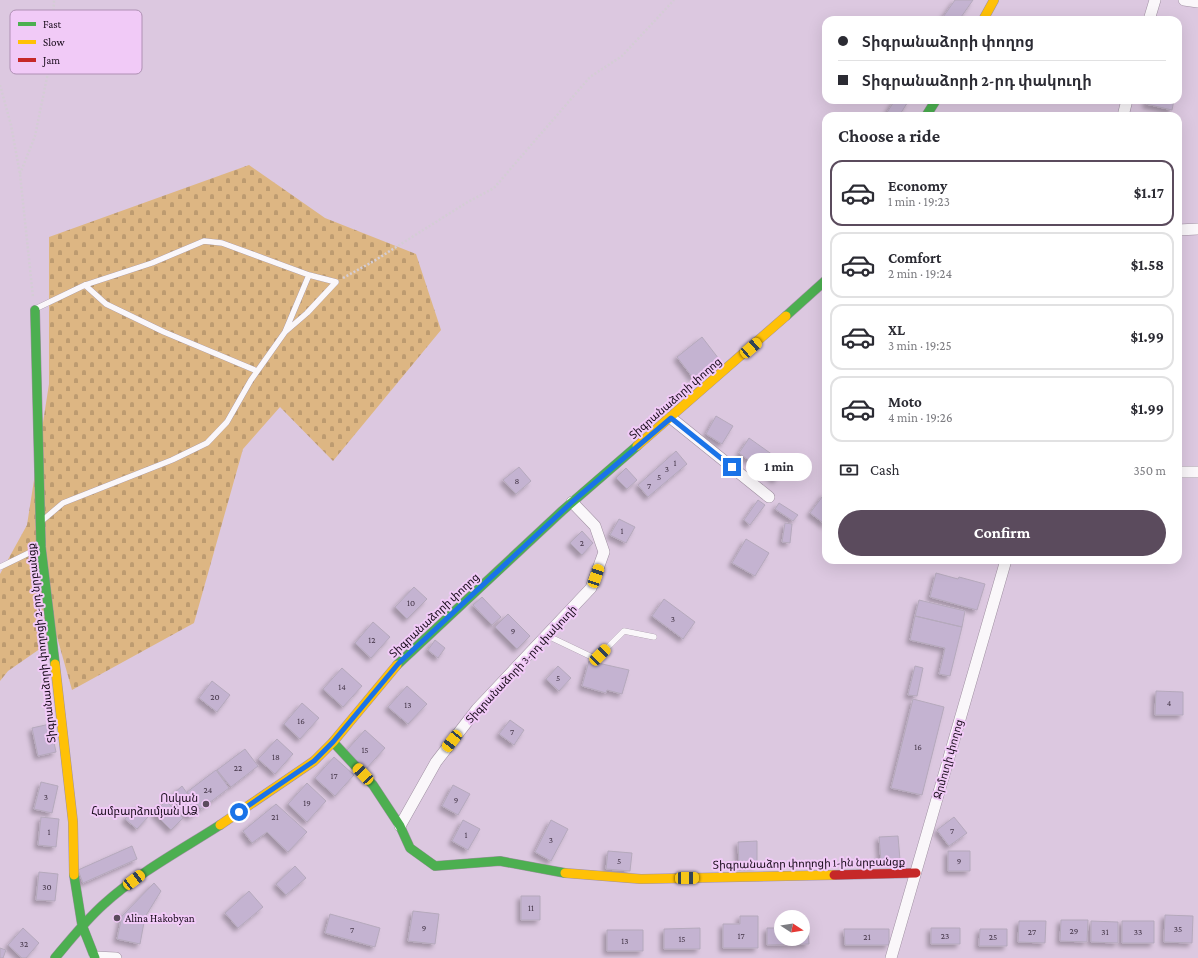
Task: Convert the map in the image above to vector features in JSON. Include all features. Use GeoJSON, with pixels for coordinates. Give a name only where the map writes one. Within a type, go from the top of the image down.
{"type":"FeatureCollection","features":[{"type":"Feature","properties":{"kind":"street"},"geometry":{"type":"LineString","coordinates":[[985,16],[994,0]]}},
{"type":"Feature","properties":{"kind":"street"},"geometry":{"type":"LineString","coordinates":[[1184,0],[1198,2]]}},
{"type":"Feature","properties":{"kind":"street"},"geometry":{"type":"LineString","coordinates":[[1150,16],[1152,1]]}},
{"type":"Feature","properties":{"kind":"street"},"geometry":{"type":"LineString","coordinates":[[1182,230],[1198,229]]}},
{"type":"Feature","properties":{"kind":"street","name":"Տիգրանաձորի փողոց"},"geometry":{"type":"LineString","coordinates":[[54,958],[82,925],[105,903],[144,873],[228,820],[314,761],[333,742],[398,664],[572,502],[822,288]]}},
{"type":"Feature","properties":{"kind":"street","name":"Տիգրանաձորի փողոցի 2-րդ նրբանցք"},"geometry":{"type":"LineString","coordinates":[[35,310],[42,522],[41,547],[67,759],[73,822],[74,881],[82,925],[95,958]]}},
{"type":"Feature","properties":{"kind":"street"},"geometry":{"type":"LineString","coordinates":[[671,418],[769,497]]}},
{"type":"Feature","properties":{"kind":"street"},"geometry":{"type":"LineString","coordinates":[[1182,472],[1198,472]]}},
{"type":"Feature","properties":{"kind":"street","name":"Տիգրանաձորի 3-րդ փակուղի"},"geometry":{"type":"LineString","coordinates":[[400,826],[436,762],[477,709],[548,636],[591,588],[604,552],[595,526],[572,502]]}},
{"type":"Feature","properties":{"kind":"street","name":"Ջրմուղի փողոց"},"geometry":{"type":"LineString","coordinates":[[891,958],[1005,564]]}},
{"type":"Feature","properties":{"kind":"street","name":"Տիգրանաձոր փողոցի 1-ին նրբանցք"},"geometry":{"type":"LineString","coordinates":[[333,742],[373,785],[400,826],[410,848],[435,866],[500,861],[575,876],[641,879],[916,873]]}},
{"type":"Feature","properties":{"kind":"street"},"geometry":{"type":"LineString","coordinates":[[95,958],[116,958]]}},
{"type":"Feature","properties":{"kind":"lane"},"geometry":{"type":"LineString","coordinates":[[35,310],[85,285],[152,263],[204,241],[222,243],[309,275],[336,282],[307,313],[286,332],[258,371],[226,422],[207,443],[172,460],[63,503],[42,522]]}},
{"type":"Feature","properties":{"kind":"lane"},"geometry":{"type":"LineString","coordinates":[[286,332],[309,275]]}},
{"type":"Feature","properties":{"kind":"lane"},"geometry":{"type":"LineString","coordinates":[[85,285],[106,304],[164,332],[258,371]]}},
{"type":"Feature","properties":{"kind":"lane"},"geometry":{"type":"LineString","coordinates":[[0,567],[41,547]]}},
{"type":"Feature","properties":{"kind":"lane"},"geometry":{"type":"LineString","coordinates":[[548,636],[592,657],[600,655],[624,631],[654,637]]}},
{"type":"Feature","properties":{"kind":"path"},"geometry":{"type":"LineString","coordinates":[[54,0],[54,10]]}},
{"type":"Feature","properties":{"kind":"path"},"geometry":{"type":"LineString","coordinates":[[336,282],[374,261],[442,218],[494,188],[590,77],[622,56],[674,0]]}},
{"type":"Feature","properties":{"kind":"path"},"geometry":{"type":"LineString","coordinates":[[20,174],[35,136],[48,74]]}},
{"type":"Feature","properties":{"kind":"path"},"geometry":{"type":"LineString","coordinates":[[0,85],[11,125],[20,174],[35,310]]}},
{"type":"Feature","properties":{"kind":"green space"},"geometry":{"type":"Polygon","coordinates":[[[249,165],[325,218],[416,254],[441,330],[333,461],[280,407],[243,449],[194,623],[72,690],[57,637],[8,671],[0,681],[0,574],[27,525],[49,384],[49,237],[249,165]]]}},
{"type":"Feature","properties":{"kind":"building"},"geometry":{"type":"Polygon","coordinates":[[[955,0],[973,0],[962,16],[944,16],[955,0]]]}},
{"type":"Feature","properties":{"kind":"building"},"geometry":{"type":"Polygon","coordinates":[[[892,104],[906,104],[902,112],[887,112],[892,104]]]}},
{"type":"Feature","properties":{"kind":"building"},"geometry":{"type":"Polygon","coordinates":[[[1146,104],[1173,104],[1172,110],[1146,104]]]}},
{"type":"Feature","properties":{"kind":"building"},"geometry":{"type":"Polygon","coordinates":[[[702,337],[719,359],[693,378],[677,357],[702,337]]]}},
{"type":"Feature","properties":{"kind":"building"},"geometry":{"type":"Polygon","coordinates":[[[716,416],[733,426],[722,444],[706,434],[716,416]]]}},
{"type":"Feature","properties":{"kind":"building"},"geometry":{"type":"Polygon","coordinates":[[[749,438],[787,465],[776,480],[739,453],[749,438]]]}},
{"type":"Feature","properties":{"kind":"building"},"geometry":{"type":"Polygon","coordinates":[[[676,451],[687,464],[648,497],[638,485],[676,451]]]}},
{"type":"Feature","properties":{"kind":"building"},"geometry":{"type":"Polygon","coordinates":[[[519,467],[531,481],[516,494],[503,480],[519,467]]]}},
{"type":"Feature","properties":{"kind":"building"},"geometry":{"type":"Polygon","coordinates":[[[626,468],[637,480],[627,489],[616,478],[626,468]]]}},
{"type":"Feature","properties":{"kind":"building"},"geometry":{"type":"Polygon","coordinates":[[[822,497],[822,522],[810,513],[822,497]]]}},
{"type":"Feature","properties":{"kind":"building"},"geometry":{"type":"Polygon","coordinates":[[[758,500],[765,505],[750,525],[744,520],[758,500]]]}},
{"type":"Feature","properties":{"kind":"building"},"geometry":{"type":"Polygon","coordinates":[[[779,503],[798,515],[793,521],[775,509],[779,503]]]}},
{"type":"Feature","properties":{"kind":"building"},"geometry":{"type":"Polygon","coordinates":[[[619,519],[635,527],[626,543],[610,535],[619,519]]]}},
{"type":"Feature","properties":{"kind":"building"},"geometry":{"type":"Polygon","coordinates":[[[785,523],[792,524],[790,543],[782,542],[785,523]]]}},
{"type":"Feature","properties":{"kind":"building"},"geometry":{"type":"Polygon","coordinates":[[[582,531],[593,543],[582,555],[570,543],[582,531]]]}},
{"type":"Feature","properties":{"kind":"building"},"geometry":{"type":"Polygon","coordinates":[[[746,539],[769,553],[755,576],[732,563],[746,539]]]}},
{"type":"Feature","properties":{"kind":"building"},"geometry":{"type":"Polygon","coordinates":[[[936,573],[985,584],[977,610],[930,597],[936,573]]]}},
{"type":"Feature","properties":{"kind":"building"},"geometry":{"type":"Polygon","coordinates":[[[414,587],[427,599],[407,619],[395,607],[414,587]]]}},
{"type":"Feature","properties":{"kind":"building"},"geometry":{"type":"Polygon","coordinates":[[[482,597],[501,617],[492,625],[473,605],[482,597]]]}},
{"type":"Feature","properties":{"kind":"building"},"geometry":{"type":"Polygon","coordinates":[[[664,599],[695,622],[683,639],[652,616],[664,599]]]}},
{"type":"Feature","properties":{"kind":"building"},"geometry":{"type":"Polygon","coordinates":[[[919,600],[965,611],[962,627],[915,616],[919,600]]]}},
{"type":"Feature","properties":{"kind":"building"},"geometry":{"type":"Polygon","coordinates":[[[508,614],[530,636],[517,649],[495,627],[508,614]]]}},
{"type":"Feature","properties":{"kind":"building"},"geometry":{"type":"Polygon","coordinates":[[[915,616],[962,627],[950,676],[939,674],[945,648],[910,640],[915,616]]]}},
{"type":"Feature","properties":{"kind":"building"},"geometry":{"type":"Polygon","coordinates":[[[373,622],[390,637],[371,658],[355,643],[373,622]]]}},
{"type":"Feature","properties":{"kind":"building"},"geometry":{"type":"Polygon","coordinates":[[[435,640],[445,648],[438,658],[428,650],[435,640]]]}},
{"type":"Feature","properties":{"kind":"building"},"geometry":{"type":"Polygon","coordinates":[[[589,661],[629,670],[622,694],[607,690],[606,693],[582,686],[589,661]]]}},
{"type":"Feature","properties":{"kind":"building"},"geometry":{"type":"Polygon","coordinates":[[[558,666],[571,678],[559,691],[546,679],[558,666]]]}},
{"type":"Feature","properties":{"kind":"building"},"geometry":{"type":"Polygon","coordinates":[[[915,666],[923,668],[917,696],[908,695],[915,666]]]}},
{"type":"Feature","properties":{"kind":"building"},"geometry":{"type":"Polygon","coordinates":[[[342,668],[362,686],[343,707],[323,689],[342,668]]]}},
{"type":"Feature","properties":{"kind":"building"},"geometry":{"type":"Polygon","coordinates":[[[212,681],[230,695],[217,712],[199,698],[212,681]]]}},
{"type":"Feature","properties":{"kind":"building"},"geometry":{"type":"Polygon","coordinates":[[[407,686],[427,704],[408,724],[388,707],[407,686]]]}},
{"type":"Feature","properties":{"kind":"building"},"geometry":{"type":"Polygon","coordinates":[[[1156,691],[1183,692],[1183,715],[1155,715],[1156,691]]]}},
{"type":"Feature","properties":{"kind":"building"},"geometry":{"type":"Polygon","coordinates":[[[913,699],[944,707],[922,795],[891,788],[913,699]]]}},
{"type":"Feature","properties":{"kind":"building"},"geometry":{"type":"Polygon","coordinates":[[[302,703],[319,718],[300,739],[284,724],[302,703]]]}},
{"type":"Feature","properties":{"kind":"building"},"geometry":{"type":"Polygon","coordinates":[[[510,720],[524,730],[514,745],[499,734],[510,720]]]}},
{"type":"Feature","properties":{"kind":"building"},"geometry":{"type":"Polygon","coordinates":[[[50,724],[56,752],[38,756],[32,728],[50,724]]]}},
{"type":"Feature","properties":{"kind":"building"},"geometry":{"type":"Polygon","coordinates":[[[365,730],[385,748],[366,769],[346,751],[365,730]]]}},
{"type":"Feature","properties":{"kind":"building"},"geometry":{"type":"Polygon","coordinates":[[[277,739],[293,754],[275,774],[258,759],[277,739]]]}},
{"type":"Feature","properties":{"kind":"building"},"geometry":{"type":"Polygon","coordinates":[[[245,749],[258,766],[231,787],[217,770],[245,749]]]}},
{"type":"Feature","properties":{"kind":"building"},"geometry":{"type":"Polygon","coordinates":[[[334,757],[354,775],[335,796],[315,778],[334,757]]]}},
{"type":"Feature","properties":{"kind":"building"},"geometry":{"type":"Polygon","coordinates":[[[216,770],[229,788],[201,809],[187,792],[216,770]]]}},
{"type":"Feature","properties":{"kind":"building"},"geometry":{"type":"Polygon","coordinates":[[[41,782],[58,786],[52,813],[34,809],[41,782]]]}},
{"type":"Feature","properties":{"kind":"building"},"geometry":{"type":"Polygon","coordinates":[[[307,783],[326,801],[307,822],[288,804],[307,783]]]}},
{"type":"Feature","properties":{"kind":"building"},"geometry":{"type":"Polygon","coordinates":[[[453,785],[470,794],[458,815],[442,806],[453,785]]]}},
{"type":"Feature","properties":{"kind":"building"},"geometry":{"type":"Polygon","coordinates":[[[182,786],[199,810],[190,817],[180,810],[173,794],[182,786]]]}},
{"type":"Feature","properties":{"kind":"building"},"geometry":{"type":"Polygon","coordinates":[[[166,801],[183,818],[171,830],[154,813],[166,801]]]}},
{"type":"Feature","properties":{"kind":"building"},"geometry":{"type":"Polygon","coordinates":[[[276,804],[307,832],[288,852],[267,832],[252,843],[243,831],[276,804]]]}},
{"type":"Feature","properties":{"kind":"building"},"geometry":{"type":"Polygon","coordinates":[[[138,805],[149,816],[137,829],[125,819],[138,805]]]}},
{"type":"Feature","properties":{"kind":"building"},"geometry":{"type":"Polygon","coordinates":[[[41,817],[59,819],[56,847],[38,845],[41,817]]]}},
{"type":"Feature","properties":{"kind":"building"},"geometry":{"type":"Polygon","coordinates":[[[954,817],[967,833],[949,846],[937,830],[954,817]]]}},
{"type":"Feature","properties":{"kind":"building"},"geometry":{"type":"Polygon","coordinates":[[[463,820],[480,829],[468,850],[452,841],[463,820]]]}},
{"type":"Feature","properties":{"kind":"building"},"geometry":{"type":"Polygon","coordinates":[[[551,820],[568,829],[551,861],[535,852],[551,820]]]}},
{"type":"Feature","properties":{"kind":"building"},"geometry":{"type":"Polygon","coordinates":[[[898,836],[900,860],[881,861],[879,837],[898,836]]]}},
{"type":"Feature","properties":{"kind":"building"},"geometry":{"type":"Polygon","coordinates":[[[757,841],[757,865],[739,866],[738,842],[757,841]]]}},
{"type":"Feature","properties":{"kind":"building"},"geometry":{"type":"Polygon","coordinates":[[[132,846],[137,859],[83,883],[78,870],[132,846]]]}},
{"type":"Feature","properties":{"kind":"building"},"geometry":{"type":"Polygon","coordinates":[[[608,851],[632,853],[630,871],[606,869],[608,851]]]}},
{"type":"Feature","properties":{"kind":"building"},"geometry":{"type":"Polygon","coordinates":[[[948,851],[970,851],[970,871],[948,871],[948,851]]]}},
{"type":"Feature","properties":{"kind":"building"},"geometry":{"type":"Polygon","coordinates":[[[295,866],[306,878],[286,895],[276,884],[295,866]]]}},
{"type":"Feature","properties":{"kind":"building"},"geometry":{"type":"Polygon","coordinates":[[[39,872],[58,874],[55,901],[36,900],[39,872]]]}},
{"type":"Feature","properties":{"kind":"building"},"geometry":{"type":"Polygon","coordinates":[[[154,883],[161,891],[145,917],[140,944],[117,939],[122,916],[154,883]]]}},
{"type":"Feature","properties":{"kind":"building"},"geometry":{"type":"Polygon","coordinates":[[[249,891],[263,907],[238,928],[225,913],[249,891]]]}},
{"type":"Feature","properties":{"kind":"building"},"geometry":{"type":"Polygon","coordinates":[[[521,896],[540,896],[540,920],[521,920],[521,896]]]}},
{"type":"Feature","properties":{"kind":"building"},"geometry":{"type":"Polygon","coordinates":[[[413,911],[439,914],[435,944],[408,941],[413,911]]]}},
{"type":"Feature","properties":{"kind":"building"},"geometry":{"type":"Polygon","coordinates":[[[330,914],[380,928],[375,947],[325,933],[330,914]]]}},
{"type":"Feature","properties":{"kind":"building"},"geometry":{"type":"Polygon","coordinates":[[[1165,915],[1193,916],[1192,943],[1164,942],[1165,915]]]}},
{"type":"Feature","properties":{"kind":"building"},"geometry":{"type":"Polygon","coordinates":[[[740,916],[758,916],[758,948],[723,948],[723,924],[740,924],[740,916]]]}},
{"type":"Feature","properties":{"kind":"building"},"geometry":{"type":"Polygon","coordinates":[[[1061,920],[1088,920],[1087,942],[1060,941],[1061,920]]]}},
{"type":"Feature","properties":{"kind":"building"},"geometry":{"type":"Polygon","coordinates":[[[1019,921],[1046,921],[1045,943],[1018,942],[1019,921]]]}},
{"type":"Feature","properties":{"kind":"building"},"geometry":{"type":"Polygon","coordinates":[[[1091,921],[1118,922],[1118,943],[1091,942],[1091,921]]]}},
{"type":"Feature","properties":{"kind":"building"},"geometry":{"type":"Polygon","coordinates":[[[1122,921],[1154,921],[1154,943],[1122,943],[1122,921]]]}},
{"type":"Feature","properties":{"kind":"building"},"geometry":{"type":"Polygon","coordinates":[[[23,928],[39,943],[26,958],[22,958],[8,945],[23,928]]]}},
{"type":"Feature","properties":{"kind":"building"},"geometry":{"type":"Polygon","coordinates":[[[700,928],[700,949],[664,949],[664,929],[700,928]]]}},
{"type":"Feature","properties":{"kind":"building"},"geometry":{"type":"Polygon","coordinates":[[[767,928],[774,928],[774,945],[767,945],[767,928]]]}},
{"type":"Feature","properties":{"kind":"building"},"geometry":{"type":"Polygon","coordinates":[[[931,928],[960,928],[960,944],[931,944],[931,928]]]}},
{"type":"Feature","properties":{"kind":"building"},"geometry":{"type":"Polygon","coordinates":[[[844,929],[889,929],[889,945],[845,945],[844,929]]]}},
{"type":"Feature","properties":{"kind":"building"},"geometry":{"type":"Polygon","coordinates":[[[980,929],[1007,929],[1007,946],[979,946],[980,929]]]}},
{"type":"Feature","properties":{"kind":"building"},"geometry":{"type":"Polygon","coordinates":[[[607,930],[643,930],[643,951],[607,951],[607,930]]]}},
{"type":"Feature","properties":{"kind":"building"},"geometry":{"type":"Polygon","coordinates":[[[0,948],[6,950],[3,958],[0,958],[0,948]]]}},
{"type":"Feature","properties":{"kind":"traffic: fast"},"geometry":{"type":"LineString","coordinates":[[928,112],[934,104]]}},
{"type":"Feature","properties":{"kind":"traffic: fast"},"geometry":{"type":"LineString","coordinates":[[786,316],[822,284]]}},
{"type":"Feature","properties":{"kind":"traffic: fast"},"geometry":{"type":"LineString","coordinates":[[35,310],[41,547],[55,664]]}},
{"type":"Feature","properties":{"kind":"traffic: fast"},"geometry":{"type":"LineString","coordinates":[[397,665],[562,511],[637,446]]}},
{"type":"Feature","properties":{"kind":"traffic: fast"},"geometry":{"type":"LineString","coordinates":[[333,742],[373,785],[400,826],[410,848],[435,866],[500,861],[565,873]]}},
{"type":"Feature","properties":{"kind":"traffic: fast"},"geometry":{"type":"LineString","coordinates":[[55,958],[91,917],[117,893],[160,862],[220,825]]}},
{"type":"Feature","properties":{"kind":"traffic: fast"},"geometry":{"type":"LineString","coordinates":[[74,875],[82,925],[95,958]]}},
{"type":"Feature","properties":{"kind":"traffic: slow"},"geometry":{"type":"LineString","coordinates":[[985,16],[994,0]]}},
{"type":"Feature","properties":{"kind":"traffic: slow"},"geometry":{"type":"LineString","coordinates":[[637,446],[786,316]]}},
{"type":"Feature","properties":{"kind":"traffic: slow"},"geometry":{"type":"LineString","coordinates":[[55,664],[73,822],[74,875]]}},
{"type":"Feature","properties":{"kind":"traffic: slow"},"geometry":{"type":"LineString","coordinates":[[220,825],[314,761],[333,742],[397,665]]}},
{"type":"Feature","properties":{"kind":"traffic: slow"},"geometry":{"type":"LineString","coordinates":[[565,873],[641,879],[834,875]]}},
{"type":"Feature","properties":{"kind":"traffic: jam"},"geometry":{"type":"LineString","coordinates":[[834,875],[916,873]]}},
{"type":"Feature","properties":{"kind":"place","name":"Ոսկան Համբարձումյան ԱՁ"},"geometry":{"type":"Point","coordinates":[206,804]}},
{"type":"Feature","properties":{"kind":"place","name":"Alina Hakobyan"},"geometry":{"type":"Point","coordinates":[117,918]}},
{"type":"Feature","properties":{"kind":"route"},"geometry":{"type":"LineString","coordinates":[[239,812],[314,761],[333,742],[398,664],[572,502],[671,418],[732,467]]}}]}
